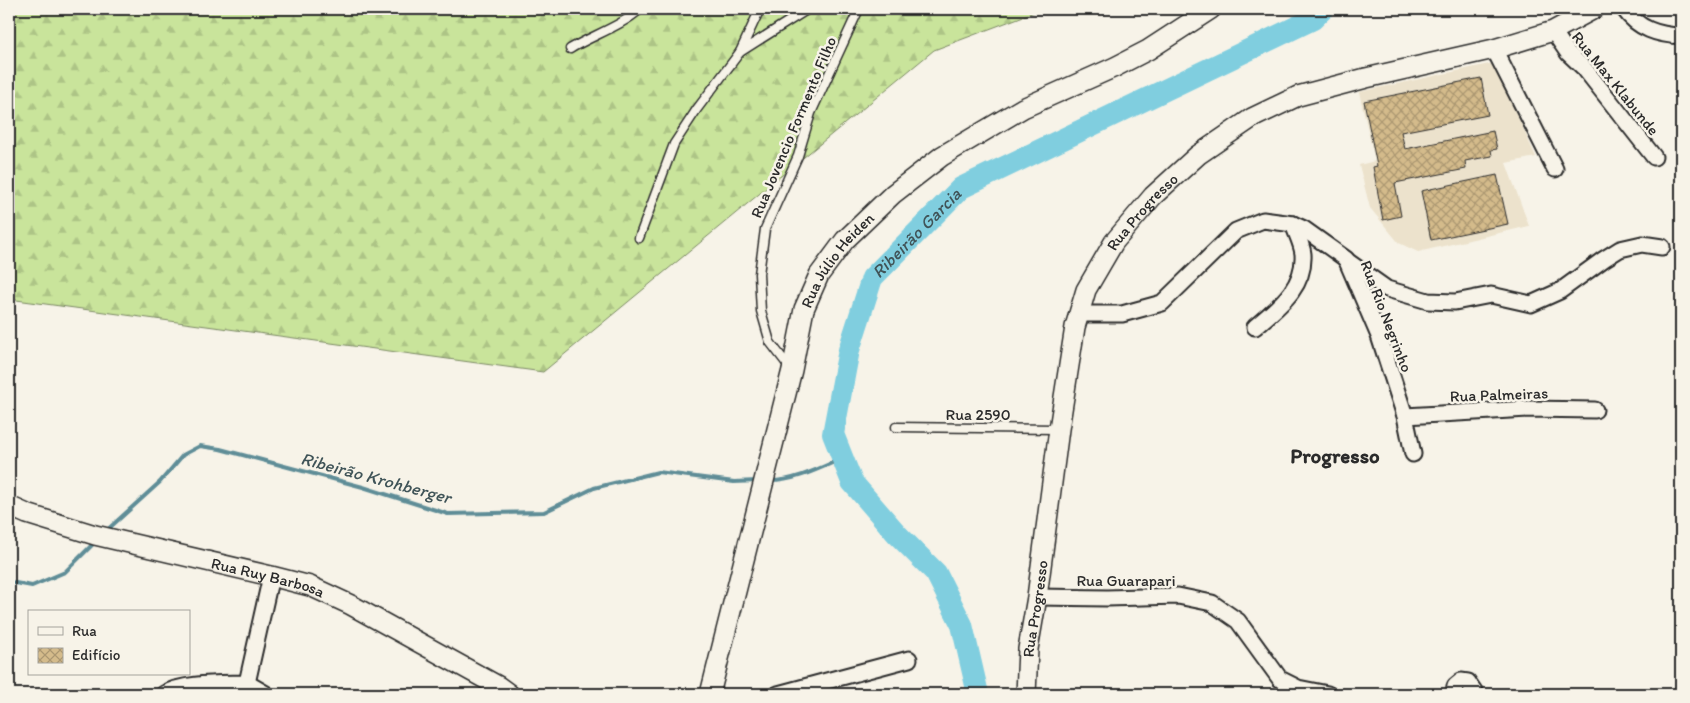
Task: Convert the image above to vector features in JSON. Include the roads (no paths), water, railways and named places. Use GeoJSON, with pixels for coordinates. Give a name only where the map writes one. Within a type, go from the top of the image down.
{"type":"FeatureCollection","features":[{"type":"Feature","properties":{"kind":"street","name":"Rua Júlio Heiden"},"geometry":{"type":"LineString","coordinates":[[710,694],[792,370],[804,309],[819,275],[844,240],[893,194],[942,156],[999,121],[1062,89],[1115,68],[1148,50],[1210,9]]}},
{"type":"Feature","properties":{"kind":"street","name":"Rua Progresso"},"geometry":{"type":"LineString","coordinates":[[1026,694],[1027,654],[1037,597],[1059,429],[1078,314],[1086,290],[1114,242],[1153,196],[1198,155],[1252,118],[1298,96],[1366,78],[1494,49],[1553,31],[1594,9]]}},
{"type":"Feature","properties":{"kind":"street"},"geometry":{"type":"LineString","coordinates":[[1624,9],[1646,30],[1665,36],[1681,36]]}},
{"type":"Feature","properties":{"kind":"street","name":"Rua Max Klabunde"},"geometry":{"type":"LineString","coordinates":[[1553,31],[1568,53],[1584,68],[1654,157]]}},
{"type":"Feature","properties":{"kind":"street"},"geometry":{"type":"LineString","coordinates":[[1494,49],[1555,169]]}},
{"type":"Feature","properties":{"kind":"street","name":"Rua Rio Negrinho"},"geometry":{"type":"LineString","coordinates":[[1078,314],[1122,314],[1162,303],[1236,232],[1264,220],[1293,224],[1304,229],[1346,259],[1379,336],[1405,416],[1413,454]]}},
{"type":"Feature","properties":{"kind":"street"},"geometry":{"type":"LineString","coordinates":[[1255,327],[1289,297],[1301,275],[1303,254],[1293,224]]}},
{"type":"Feature","properties":{"kind":"street"},"geometry":{"type":"LineString","coordinates":[[1346,259],[1387,289],[1428,301],[1455,302],[1490,295],[1531,304],[1560,291],[1620,249],[1642,244],[1662,247]]}},
{"type":"Feature","properties":{"kind":"street","name":"Rua Palmeiras"},"geometry":{"type":"LineString","coordinates":[[1405,416],[1528,409],[1595,410]]}},
{"type":"Feature","properties":{"kind":"street","name":"Rua Ruy Barbosa"},"geometry":{"type":"LineString","coordinates":[[9,506],[27,514],[95,536],[124,541],[310,586],[351,605],[498,686],[509,694]]}},
{"type":"Feature","properties":{"kind":"street"},"geometry":{"type":"LineString","coordinates":[[247,683],[271,576]]}},
{"type":"Feature","properties":{"kind":"street","name":"Rua Guarapari"},"geometry":{"type":"LineString","coordinates":[[1037,597],[1178,596],[1212,603],[1238,620],[1280,679],[1298,688],[1328,694]]}},
{"type":"Feature","properties":{"kind":"street"},"geometry":{"type":"LineString","coordinates":[[778,694],[909,659]]}},
{"type":"Feature","properties":{"kind":"street"},"geometry":{"type":"LineString","coordinates":[[1454,694],[1455,686],[1461,681],[1468,682],[1476,694]]}},
{"type":"Feature","properties":{"kind":"street"},"geometry":{"type":"LineString","coordinates":[[164,694],[170,690],[192,690],[247,683],[266,694]]}},
{"type":"Feature","properties":{"kind":"lane"},"geometry":{"type":"LineString","coordinates":[[570,49],[610,28],[640,9]]}},
{"type":"Feature","properties":{"kind":"lane"},"geometry":{"type":"LineString","coordinates":[[639,238],[674,144],[697,109],[740,52],[760,9]]}},
{"type":"Feature","properties":{"kind":"lane"},"geometry":{"type":"LineString","coordinates":[[740,52],[808,9]]}},
{"type":"Feature","properties":{"kind":"lane","name":"Rua Jovencio Formento Filho"},"geometry":{"type":"LineString","coordinates":[[792,370],[770,342],[761,311],[758,274],[765,229],[798,156],[811,113],[859,9]]}},
{"type":"Feature","properties":{"kind":"lane","name":"Rua 2590"},"geometry":{"type":"LineString","coordinates":[[896,427],[1059,429]]}},
{"type":"Feature","properties":{"kind":"waterway","name":"Ribeirão Garcia"},"geometry":{"type":"LineString","coordinates":[[978,694],[962,625],[936,573],[897,534],[852,482],[833,434],[849,350],[872,278],[961,188],[1313,19],[1323,9]]}},
{"type":"Feature","properties":{"kind":"waterway","name":"Ribeirão Krohberger"},"geometry":{"type":"LineString","coordinates":[[106,531],[160,482],[183,455],[200,446],[220,449],[363,487],[448,514],[544,512],[594,488],[658,472],[734,482],[758,481]]}},
{"type":"Feature","properties":{"kind":"waterway","name":"Ribeirão Krohberger"},"geometry":{"type":"LineString","coordinates":[[770,481],[789,479],[843,458]]}},
{"type":"Feature","properties":{"kind":"waterway","name":"Ribeirão Krohberger"},"geometry":{"type":"LineString","coordinates":[[9,579],[10,582],[32,586],[65,572],[96,541]]}},
{"type":"Feature","properties":{"kind":"district","name":"Progresso"},"geometry":{"type":"Point","coordinates":[1335,456]}}]}
